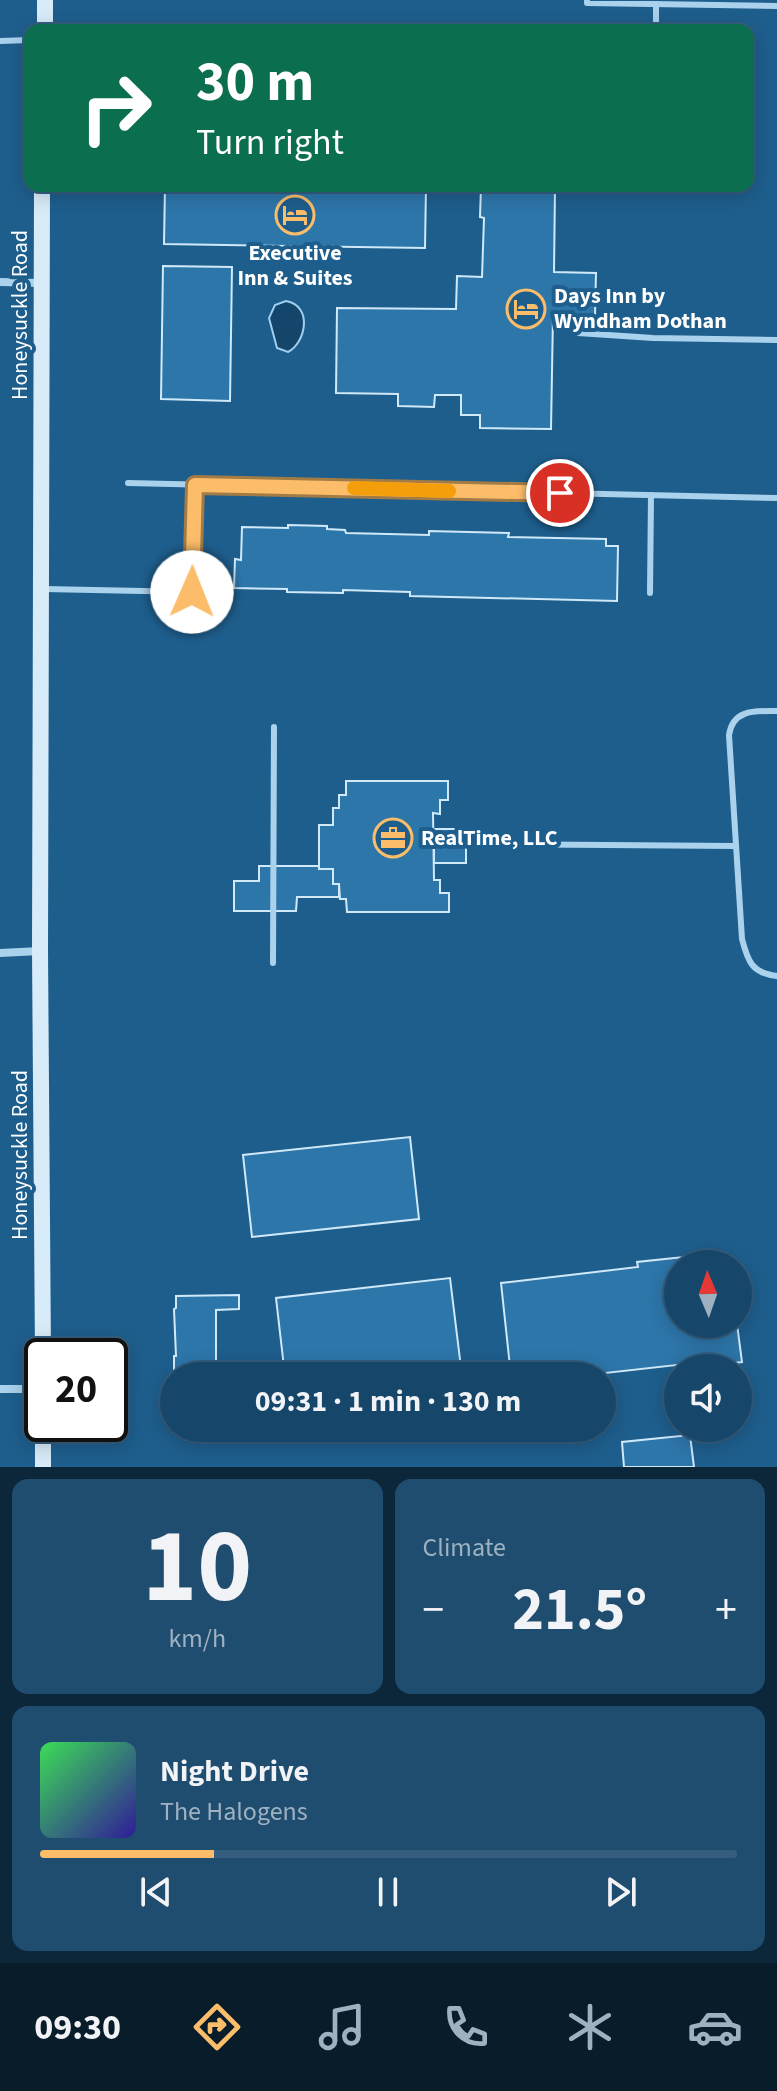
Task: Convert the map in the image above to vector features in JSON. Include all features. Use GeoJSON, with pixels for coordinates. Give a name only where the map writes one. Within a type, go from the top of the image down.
{"type":"FeatureCollection","features":[{"type":"Feature","properties":{"kind":"main road"},"geometry":{"type":"LineString","coordinates":[[45,0],[45,24]]}},
{"type":"Feature","properties":{"kind":"main road","name":"Honeysuckle Road"},"geometry":{"type":"LineString","coordinates":[[42,192],[40,951],[43,1338]]}},
{"type":"Feature","properties":{"kind":"main road"},"geometry":{"type":"LineString","coordinates":[[43,1442],[43,1467]]}},
{"type":"Feature","properties":{"kind":"street"},"geometry":{"type":"LineString","coordinates":[[0,282],[41,283]]}},
{"type":"Feature","properties":{"kind":"street"},"geometry":{"type":"LineString","coordinates":[[0,953],[40,951]]}},
{"type":"Feature","properties":{"kind":"street"},"geometry":{"type":"LineString","coordinates":[[0,1389],[24,1389]]}},
{"type":"Feature","properties":{"kind":"lane"},"geometry":{"type":"LineString","coordinates":[[587,2],[777,6]]}},
{"type":"Feature","properties":{"kind":"lane"},"geometry":{"type":"LineString","coordinates":[[656,4],[656,24]]}},
{"type":"Feature","properties":{"kind":"lane"},"geometry":{"type":"LineString","coordinates":[[0,41],[24,40]]}},
{"type":"Feature","properties":{"kind":"lane"},"geometry":{"type":"LineString","coordinates":[[578,333],[777,340]]}},
{"type":"Feature","properties":{"kind":"lane"},"geometry":{"type":"LineString","coordinates":[[128,483],[777,498]]}},
{"type":"Feature","properties":{"kind":"lane"},"geometry":{"type":"LineString","coordinates":[[40,589],[192,592],[195,485]]}},
{"type":"Feature","properties":{"kind":"lane"},"geometry":{"type":"LineString","coordinates":[[650,593],[651,495]]}},
{"type":"Feature","properties":{"kind":"lane"},"geometry":{"type":"LineString","coordinates":[[777,711],[739,715],[731,723],[729,735],[742,939],[745,953],[755,970],[777,976]]}},
{"type":"Feature","properties":{"kind":"lane"},"geometry":{"type":"LineString","coordinates":[[273,963],[274,727]]}},
{"type":"Feature","properties":{"kind":"lane"},"geometry":{"type":"LineString","coordinates":[[487,844],[736,846]]}},
{"type":"Feature","properties":{"kind":"water"},"geometry":{"type":"Polygon","coordinates":[[[286,301],[301,310],[304,325],[299,341],[288,352],[277,348],[269,318],[275,305],[286,301]]]}},
{"type":"Feature","properties":{"kind":"building","name":"Executive Inn & Suites"},"geometry":{"type":"Polygon","coordinates":[[[165,192],[426,192],[425,248],[164,244],[165,192]]]}},
{"type":"Feature","properties":{"kind":"building","name":"Days Inn by Wyndham Dothan"},"geometry":{"type":"Polygon","coordinates":[[[481,192],[555,192],[554,272],[596,273],[595,316],[553,315],[551,429],[480,428],[480,415],[461,415],[461,395],[435,395],[434,407],[398,406],[398,394],[336,393],[337,308],[456,309],[457,276],[482,277],[484,218],[480,217],[481,192]]]}},
{"type":"Feature","properties":{"kind":"building"},"geometry":{"type":"Polygon","coordinates":[[[163,266],[232,267],[230,401],[161,399],[163,266]]]}},
{"type":"Feature","properties":{"kind":"building"},"geometry":{"type":"Polygon","coordinates":[[[288,525],[327,526],[327,529],[345,530],[346,533],[429,535],[429,531],[509,533],[508,537],[606,539],[606,546],[618,546],[617,601],[234,588],[235,559],[241,560],[242,527],[288,528],[288,525]]]}},
{"type":"Feature","properties":{"kind":"building"},"geometry":{"type":"Polygon","coordinates":[[[346,781],[448,781],[448,800],[440,800],[440,814],[433,813],[434,880],[440,880],[440,893],[449,893],[449,912],[347,912],[346,899],[340,899],[339,884],[333,884],[333,869],[319,869],[319,825],[333,825],[333,808],[339,808],[339,795],[346,795],[346,781]]]}},
{"type":"Feature","properties":{"kind":"building"},"geometry":{"type":"Polygon","coordinates":[[[434,829],[466,829],[466,863],[434,863],[434,829]]]}},
{"type":"Feature","properties":{"kind":"building"},"geometry":{"type":"Polygon","coordinates":[[[259,866],[319,866],[319,869],[333,869],[333,884],[339,884],[339,897],[297,897],[296,911],[234,911],[234,881],[259,881],[259,866]]]}},
{"type":"Feature","properties":{"kind":"building"},"geometry":{"type":"Polygon","coordinates":[[[410,1137],[419,1219],[252,1237],[243,1155],[410,1137]]]}},
{"type":"Feature","properties":{"kind":"building"},"geometry":{"type":"Polygon","coordinates":[[[664,1259],[664,1338],[739,1338],[741,1354],[664,1354],[664,1366],[616,1372],[616,1362],[509,1362],[501,1283],[638,1267],[637,1262],[664,1259]]]}},
{"type":"Feature","properties":{"kind":"building"},"geometry":{"type":"Polygon","coordinates":[[[450,1278],[460,1362],[283,1362],[276,1298],[450,1278]]]}},
{"type":"Feature","properties":{"kind":"building"},"geometry":{"type":"Polygon","coordinates":[[[239,1295],[239,1309],[216,1310],[216,1362],[174,1362],[176,1296],[239,1295]]]}},
{"type":"Feature","properties":{"kind":"building"},"geometry":{"type":"Polygon","coordinates":[[[664,1438],[664,1442],[691,1442],[694,1467],[624,1467],[622,1442],[664,1438]]]}},
{"type":"Feature","properties":{"kind":"slow traffic"},"geometry":{"type":"LineString","coordinates":[[354,488],[449,491]]}},
{"type":"Feature","properties":{"kind":"place","name":"Executive Inn & Suites"},"geometry":{"type":"Point","coordinates":[295,215]}},
{"type":"Feature","properties":{"kind":"place","name":"Days Inn by Wyndham Dothan"},"geometry":{"type":"Point","coordinates":[526,309]}},
{"type":"Feature","properties":{"kind":"place","name":"RealTime, LLC"},"geometry":{"type":"Point","coordinates":[393,838]}},
{"type":"Feature","properties":{"kind":"route"},"geometry":{"type":"LineString","coordinates":[[192,592],[195,485],[560,493]]}}]}
